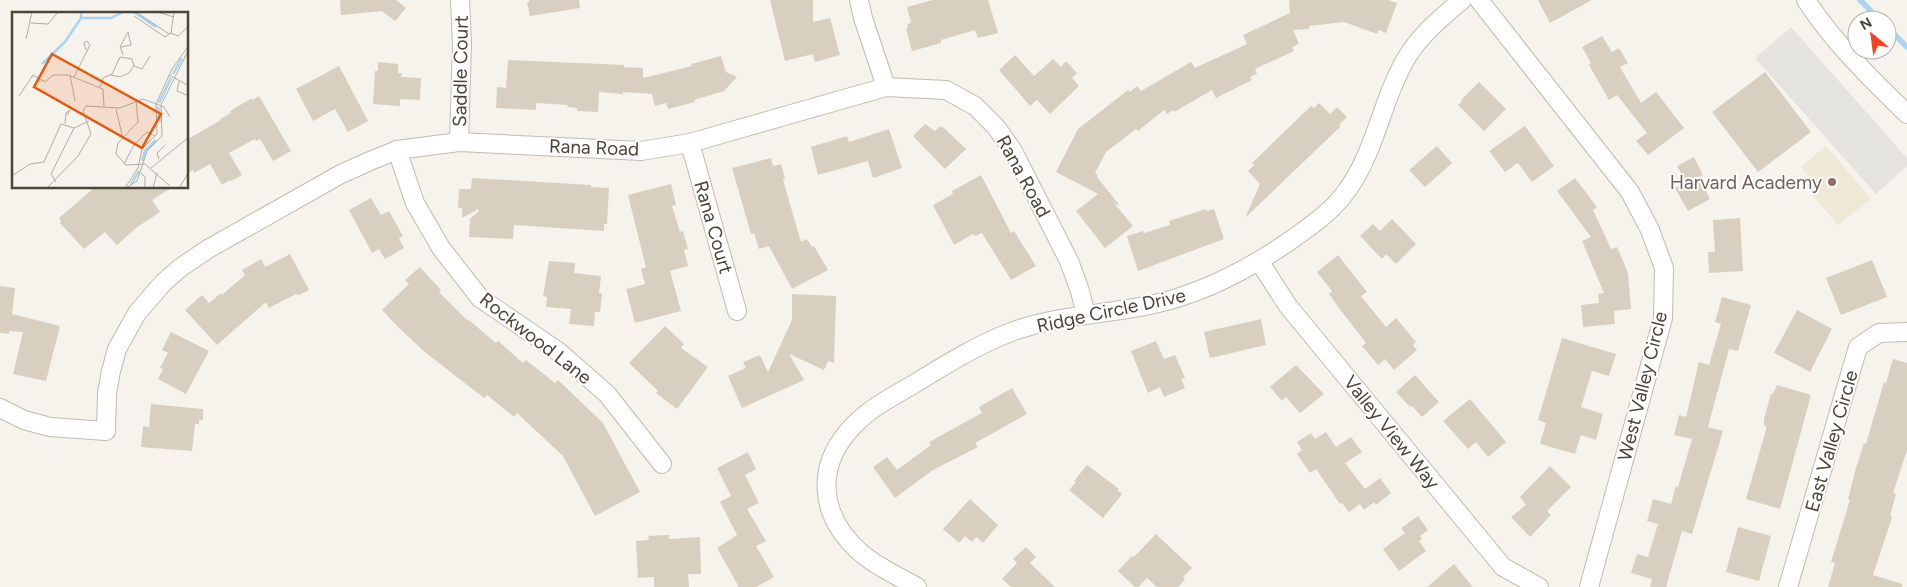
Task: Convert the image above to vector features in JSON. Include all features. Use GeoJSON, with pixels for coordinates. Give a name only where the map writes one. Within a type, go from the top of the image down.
{"type":"FeatureCollection","features":[{"type":"Feature","properties":{"kind":"street","name":"Saddle Court"},"geometry":{"type":"LineString","coordinates":[[459,142],[462,44],[460,0]]}},
{"type":"Feature","properties":{"kind":"street"},"geometry":{"type":"LineString","coordinates":[[859,0],[863,18],[886,87]]}},
{"type":"Feature","properties":{"kind":"street","name":"Ridge Circle Drive"},"geometry":{"type":"LineString","coordinates":[[916,587],[862,554],[844,536],[832,516],[828,503],[826,481],[830,462],[840,444],[856,424],[873,408],[954,360],[1011,332],[1086,314],[1131,309],[1175,299],[1199,291],[1259,261],[1310,226],[1330,210],[1347,190],[1361,167],[1396,77],[1406,58],[1416,44],[1439,20],[1462,0]]}},
{"type":"Feature","properties":{"kind":"street","name":"West Valley Circle"},"geometry":{"type":"LineString","coordinates":[[1479,0],[1630,192],[1650,230],[1664,268],[1663,318],[1589,587]]}},
{"type":"Feature","properties":{"kind":"street"},"geometry":{"type":"LineString","coordinates":[[1806,0],[1843,50],[1907,114]]}},
{"type":"Feature","properties":{"kind":"street","name":"Rana Road"},"geometry":{"type":"LineString","coordinates":[[0,408],[24,420],[50,427],[106,431],[107,393],[117,349],[137,313],[164,283],[180,268],[208,249],[342,174],[397,150],[459,142],[641,150],[690,143],[886,87],[946,90],[975,106],[996,127],[1013,151],[1069,261],[1086,314]]}},
{"type":"Feature","properties":{"kind":"street","name":"Rana Court"},"geometry":{"type":"LineString","coordinates":[[690,143],[737,311]]}},
{"type":"Feature","properties":{"kind":"street","name":"Rockwood Lane"},"geometry":{"type":"LineString","coordinates":[[397,150],[415,203],[441,248],[480,298],[559,352],[607,394],[662,464]]}},
{"type":"Feature","properties":{"kind":"street","name":"Valley View Way"},"geometry":{"type":"LineString","coordinates":[[1259,261],[1288,306],[1503,567],[1539,587]]}},
{"type":"Feature","properties":{"kind":"street","name":"East Valley Circle"},"geometry":{"type":"LineString","coordinates":[[1788,587],[1858,347],[1879,333],[1907,332]]}},
{"type":"Feature","properties":{"kind":"shaded area"},"geometry":{"type":"Polygon","coordinates":[[[1791,27],[1907,158],[1907,166],[1876,194],[1755,58],[1791,27]]]}},
{"type":"Feature","properties":{"kind":"shaded area","name":"Harvard Academy"},"geometry":{"type":"Polygon","coordinates":[[[1826,146],[1871,199],[1838,225],[1804,185],[1811,179],[1801,167],[1826,146]]]}},
{"type":"Feature","properties":{"kind":"building"},"geometry":{"type":"Polygon","coordinates":[[[340,0],[396,0],[406,8],[395,21],[382,11],[341,15],[340,0]]]}},
{"type":"Feature","properties":{"kind":"building"},"geometry":{"type":"Polygon","coordinates":[[[529,0],[579,0],[580,8],[530,16],[527,2],[529,0]]]}},
{"type":"Feature","properties":{"kind":"building"},"geometry":{"type":"Polygon","coordinates":[[[770,0],[813,0],[813,22],[830,18],[840,55],[815,62],[813,54],[785,61],[770,0]]]}},
{"type":"Feature","properties":{"kind":"building"},"geometry":{"type":"Polygon","coordinates":[[[933,0],[988,0],[998,33],[978,38],[975,30],[941,40],[941,43],[912,51],[906,29],[908,28],[907,24],[911,23],[907,7],[933,0]]]}},
{"type":"Feature","properties":{"kind":"building"},"geometry":{"type":"Polygon","coordinates":[[[1289,0],[1388,0],[1397,3],[1386,33],[1379,30],[1377,34],[1344,22],[1293,30],[1299,44],[1292,47],[1294,51],[1255,69],[1257,74],[1250,77],[1252,80],[1216,98],[1212,90],[1174,112],[1173,110],[1167,114],[1164,110],[1138,131],[1136,129],[1106,152],[1095,173],[1120,206],[1114,203],[1133,226],[1105,248],[1076,211],[1098,194],[1056,172],[1078,129],[1128,90],[1130,92],[1137,86],[1141,91],[1191,62],[1195,68],[1247,44],[1243,35],[1290,13],[1289,0]]]}},
{"type":"Feature","properties":{"kind":"building"},"geometry":{"type":"Polygon","coordinates":[[[1538,0],[1592,0],[1550,23],[1538,0]]]}},
{"type":"Feature","properties":{"kind":"building"},"geometry":{"type":"Polygon","coordinates":[[[1602,36],[1612,52],[1619,48],[1628,63],[1620,67],[1641,103],[1656,92],[1684,128],[1648,155],[1636,141],[1647,133],[1617,95],[1609,100],[1589,65],[1591,63],[1582,47],[1602,36]]]}},
{"type":"Feature","properties":{"kind":"building"},"geometry":{"type":"Polygon","coordinates":[[[1015,55],[1034,76],[1053,59],[1061,67],[1066,61],[1077,73],[1072,78],[1079,86],[1050,114],[1037,100],[1030,106],[999,70],[1015,55]]]}},
{"type":"Feature","properties":{"kind":"building"},"geometry":{"type":"Polygon","coordinates":[[[721,56],[726,72],[737,77],[724,91],[694,100],[695,102],[668,109],[666,103],[655,106],[652,94],[623,92],[623,94],[599,92],[598,112],[577,111],[577,108],[567,107],[568,105],[536,103],[536,110],[496,108],[497,87],[506,88],[508,60],[624,65],[624,67],[643,68],[643,78],[692,66],[691,64],[721,56]]]}},
{"type":"Feature","properties":{"kind":"building"},"geometry":{"type":"Polygon","coordinates":[[[378,62],[398,64],[398,73],[402,73],[401,77],[421,78],[420,100],[400,99],[400,106],[373,104],[375,71],[378,71],[378,62]]]}},
{"type":"Feature","properties":{"kind":"building"},"geometry":{"type":"Polygon","coordinates":[[[339,66],[368,121],[348,132],[335,109],[313,121],[296,89],[339,66]]]}},
{"type":"Feature","properties":{"kind":"building"},"geometry":{"type":"Polygon","coordinates":[[[1765,72],[1811,132],[1758,172],[1712,112],[1765,72]]]}},
{"type":"Feature","properties":{"kind":"building"},"geometry":{"type":"Polygon","coordinates":[[[1479,82],[1506,109],[1484,131],[1458,105],[1479,82]]]}},
{"type":"Feature","properties":{"kind":"building"},"geometry":{"type":"Polygon","coordinates":[[[259,96],[291,151],[273,161],[260,139],[256,141],[255,139],[229,153],[242,175],[231,181],[222,185],[210,164],[194,173],[193,170],[189,172],[189,138],[221,120],[231,113],[230,111],[252,98],[253,100],[259,96]]]}},
{"type":"Feature","properties":{"kind":"building"},"geometry":{"type":"Polygon","coordinates":[[[1319,103],[1330,114],[1337,107],[1347,117],[1339,125],[1341,126],[1245,218],[1260,184],[1248,171],[1254,165],[1252,163],[1311,106],[1314,108],[1319,103]]]}},
{"type":"Feature","properties":{"kind":"building"},"geometry":{"type":"Polygon","coordinates":[[[925,124],[935,131],[940,126],[943,127],[966,149],[945,169],[913,136],[925,124]]]}},
{"type":"Feature","properties":{"kind":"building"},"geometry":{"type":"Polygon","coordinates":[[[1525,126],[1554,166],[1532,182],[1518,163],[1505,172],[1489,151],[1525,126]]]}},
{"type":"Feature","properties":{"kind":"building"},"geometry":{"type":"Polygon","coordinates":[[[889,129],[902,168],[873,178],[868,161],[818,175],[811,147],[847,136],[849,142],[889,129]]]}},
{"type":"Feature","properties":{"kind":"building"},"geometry":{"type":"Polygon","coordinates":[[[1437,146],[1452,163],[1425,187],[1409,170],[1437,146]]]}},
{"type":"Feature","properties":{"kind":"building"},"geometry":{"type":"Polygon","coordinates":[[[1694,157],[1703,175],[1699,177],[1710,199],[1688,211],[1675,188],[1686,182],[1677,166],[1694,157]]]}},
{"type":"Feature","properties":{"kind":"building"},"geometry":{"type":"Polygon","coordinates":[[[771,158],[773,166],[781,164],[785,179],[783,180],[801,242],[807,239],[812,247],[814,246],[828,270],[792,289],[769,246],[759,249],[754,233],[751,234],[732,168],[771,158]]]}},
{"type":"Feature","properties":{"kind":"building"},"geometry":{"type":"Polygon","coordinates":[[[981,175],[1011,233],[1014,231],[1036,266],[1011,280],[982,233],[975,236],[973,234],[954,245],[933,205],[953,194],[952,191],[981,175]]]}},
{"type":"Feature","properties":{"kind":"building"},"geometry":{"type":"Polygon","coordinates":[[[472,178],[591,185],[591,187],[609,188],[607,224],[604,224],[604,231],[514,225],[513,239],[469,237],[470,219],[479,211],[478,209],[462,218],[462,208],[458,208],[459,189],[471,189],[472,178]]]}},
{"type":"Feature","properties":{"kind":"building"},"geometry":{"type":"Polygon","coordinates":[[[1575,178],[1597,207],[1593,210],[1611,249],[1617,247],[1628,273],[1631,309],[1614,311],[1615,324],[1583,327],[1581,305],[1599,303],[1598,294],[1604,293],[1582,241],[1591,237],[1557,191],[1575,178]]]}},
{"type":"Feature","properties":{"kind":"building"},"geometry":{"type":"Polygon","coordinates":[[[671,184],[676,205],[672,206],[680,232],[683,231],[688,249],[684,250],[688,266],[670,271],[681,311],[635,323],[626,289],[645,284],[641,269],[646,267],[628,195],[671,184]]]}},
{"type":"Feature","properties":{"kind":"building"},"geometry":{"type":"Polygon","coordinates":[[[93,189],[169,189],[152,200],[160,212],[136,228],[117,245],[105,232],[84,249],[60,223],[59,218],[93,189]]]}},
{"type":"Feature","properties":{"kind":"building"},"geometry":{"type":"Polygon","coordinates":[[[371,198],[381,215],[389,211],[403,236],[399,238],[404,248],[385,259],[379,249],[372,253],[349,210],[371,198]]]}},
{"type":"Feature","properties":{"kind":"building"},"geometry":{"type":"Polygon","coordinates":[[[1206,209],[1207,211],[1214,209],[1224,239],[1138,271],[1127,236],[1170,225],[1169,221],[1206,209]]]}},
{"type":"Feature","properties":{"kind":"building"},"geometry":{"type":"Polygon","coordinates":[[[1740,218],[1743,271],[1709,273],[1708,252],[1715,252],[1713,220],[1740,218]]]}},
{"type":"Feature","properties":{"kind":"building"},"geometry":{"type":"Polygon","coordinates":[[[1392,219],[1416,244],[1396,264],[1386,254],[1382,259],[1360,236],[1373,224],[1380,231],[1392,219]]]}},
{"type":"Feature","properties":{"kind":"building"},"geometry":{"type":"Polygon","coordinates":[[[290,254],[309,290],[299,295],[296,294],[269,308],[266,302],[217,345],[185,310],[202,295],[209,303],[221,293],[222,295],[245,275],[242,270],[261,259],[265,267],[290,254]]]}},
{"type":"Feature","properties":{"kind":"building"},"geometry":{"type":"Polygon","coordinates":[[[1338,255],[1367,292],[1361,296],[1386,327],[1396,318],[1416,342],[1413,345],[1417,350],[1394,370],[1385,359],[1378,365],[1362,346],[1366,343],[1329,294],[1332,291],[1317,272],[1338,255]]]}},
{"type":"Feature","properties":{"kind":"building"},"geometry":{"type":"Polygon","coordinates":[[[1872,260],[1887,297],[1841,315],[1826,278],[1872,260]]]}},
{"type":"Feature","properties":{"kind":"building"},"geometry":{"type":"Polygon","coordinates":[[[549,261],[575,263],[574,273],[601,276],[599,293],[602,293],[600,312],[595,312],[594,326],[569,324],[571,309],[546,307],[547,297],[543,296],[549,261]]]}},
{"type":"Feature","properties":{"kind":"building"},"geometry":{"type":"Polygon","coordinates":[[[420,267],[441,290],[439,292],[468,321],[496,343],[498,341],[523,363],[526,360],[555,383],[558,380],[603,423],[640,492],[595,516],[563,456],[517,413],[514,417],[487,395],[484,398],[426,353],[400,329],[382,310],[409,284],[405,280],[420,267]]]}},
{"type":"Feature","properties":{"kind":"building"},"geometry":{"type":"Polygon","coordinates":[[[0,286],[15,288],[12,314],[60,326],[46,381],[13,374],[23,332],[9,331],[9,334],[0,333],[0,286]]]}},
{"type":"Feature","properties":{"kind":"building"},"geometry":{"type":"Polygon","coordinates":[[[792,294],[836,296],[834,363],[828,361],[824,370],[789,354],[804,380],[742,408],[728,376],[746,368],[743,362],[760,355],[768,372],[792,320],[792,294]]]}},
{"type":"Feature","properties":{"kind":"building"},"geometry":{"type":"Polygon","coordinates":[[[1722,297],[1751,305],[1738,351],[1729,349],[1708,427],[1723,431],[1692,534],[1682,531],[1666,587],[1650,587],[1652,579],[1631,573],[1637,554],[1648,557],[1658,524],[1647,521],[1653,499],[1671,504],[1676,486],[1678,487],[1692,439],[1674,435],[1679,415],[1686,417],[1699,362],[1709,365],[1721,324],[1715,322],[1722,297]]]}},
{"type":"Feature","properties":{"kind":"building"},"geometry":{"type":"Polygon","coordinates":[[[1797,310],[1832,329],[1810,372],[1774,353],[1797,310]]]}},
{"type":"Feature","properties":{"kind":"building"},"geometry":{"type":"Polygon","coordinates":[[[1261,319],[1266,345],[1210,358],[1204,332],[1261,319]]]}},
{"type":"Feature","properties":{"kind":"building"},"geometry":{"type":"Polygon","coordinates":[[[665,326],[684,344],[681,348],[708,367],[677,409],[656,393],[658,391],[629,363],[665,326]]]}},
{"type":"Feature","properties":{"kind":"building"},"geometry":{"type":"Polygon","coordinates":[[[171,332],[209,351],[186,394],[158,379],[163,369],[160,368],[168,353],[162,350],[171,332]]]}},
{"type":"Feature","properties":{"kind":"building"},"geometry":{"type":"Polygon","coordinates":[[[1562,338],[1616,354],[1609,376],[1592,371],[1581,407],[1603,414],[1596,440],[1581,435],[1575,454],[1540,444],[1546,423],[1538,420],[1562,338]]]}},
{"type":"Feature","properties":{"kind":"building"},"geometry":{"type":"Polygon","coordinates":[[[1156,341],[1164,359],[1175,355],[1185,378],[1181,379],[1185,388],[1164,397],[1160,387],[1148,393],[1131,351],[1156,341]]]}},
{"type":"Feature","properties":{"kind":"building"},"geometry":{"type":"Polygon","coordinates":[[[1893,359],[1907,363],[1907,450],[1893,493],[1896,494],[1890,516],[1892,517],[1873,575],[1902,584],[1902,587],[1828,587],[1835,563],[1831,562],[1850,500],[1848,499],[1856,468],[1864,443],[1866,444],[1884,382],[1886,383],[1893,359]]]}},
{"type":"Feature","properties":{"kind":"building"},"geometry":{"type":"Polygon","coordinates":[[[1296,365],[1324,394],[1300,413],[1286,397],[1282,401],[1270,387],[1296,365]]]}},
{"type":"Feature","properties":{"kind":"building"},"geometry":{"type":"Polygon","coordinates":[[[1415,375],[1439,402],[1422,417],[1396,392],[1415,375]]]}},
{"type":"Feature","properties":{"kind":"building"},"geometry":{"type":"Polygon","coordinates":[[[1777,385],[1811,395],[1780,509],[1746,499],[1766,430],[1764,419],[1771,394],[1773,394],[1777,385]]]}},
{"type":"Feature","properties":{"kind":"building"},"geometry":{"type":"Polygon","coordinates":[[[1012,388],[1027,414],[975,443],[978,447],[933,470],[895,498],[873,467],[887,457],[897,470],[931,445],[929,442],[982,413],[979,407],[1012,388]]]}},
{"type":"Feature","properties":{"kind":"building"},"geometry":{"type":"Polygon","coordinates":[[[1470,399],[1506,442],[1488,457],[1476,442],[1468,449],[1443,421],[1470,399]]]}},
{"type":"Feature","properties":{"kind":"building"},"geometry":{"type":"Polygon","coordinates":[[[151,404],[203,409],[203,420],[199,420],[199,424],[195,424],[192,451],[141,447],[143,426],[149,427],[151,404]]]}},
{"type":"Feature","properties":{"kind":"building"},"geometry":{"type":"Polygon","coordinates":[[[1326,432],[1336,447],[1351,437],[1362,452],[1345,463],[1365,489],[1380,478],[1391,493],[1376,505],[1374,502],[1364,510],[1360,504],[1349,512],[1342,503],[1340,504],[1316,469],[1310,473],[1297,454],[1302,450],[1297,442],[1311,433],[1315,439],[1326,432]]]}},
{"type":"Feature","properties":{"kind":"building"},"geometry":{"type":"Polygon","coordinates":[[[748,452],[756,469],[745,475],[759,503],[747,509],[766,541],[756,546],[774,577],[756,587],[739,587],[717,548],[737,535],[720,502],[731,496],[717,468],[748,452]]]}},
{"type":"Feature","properties":{"kind":"building"},"geometry":{"type":"Polygon","coordinates":[[[1087,465],[1119,489],[1117,490],[1122,494],[1103,518],[1069,490],[1087,465]]]}},
{"type":"Feature","properties":{"kind":"building"},"geometry":{"type":"Polygon","coordinates":[[[1550,466],[1571,487],[1547,511],[1551,515],[1530,537],[1511,517],[1526,505],[1520,497],[1550,466]]]}},
{"type":"Feature","properties":{"kind":"building"},"geometry":{"type":"Polygon","coordinates":[[[970,499],[998,525],[983,543],[976,537],[972,542],[965,536],[959,543],[943,529],[970,499]]]}},
{"type":"Feature","properties":{"kind":"building"},"geometry":{"type":"Polygon","coordinates":[[[1418,516],[1428,530],[1420,536],[1422,539],[1419,541],[1426,551],[1399,571],[1383,549],[1405,533],[1401,528],[1418,516]]]}},
{"type":"Feature","properties":{"kind":"building"},"geometry":{"type":"Polygon","coordinates":[[[1738,527],[1771,536],[1759,581],[1726,572],[1738,527]]]}},
{"type":"Feature","properties":{"kind":"building"},"geometry":{"type":"Polygon","coordinates":[[[1156,534],[1192,568],[1183,577],[1185,579],[1178,587],[1157,587],[1147,578],[1138,587],[1135,587],[1118,571],[1156,534]]]}},
{"type":"Feature","properties":{"kind":"building"},"geometry":{"type":"Polygon","coordinates":[[[669,535],[669,539],[700,537],[701,574],[688,574],[689,587],[654,587],[654,577],[638,578],[636,541],[649,540],[648,536],[669,535]]]}},
{"type":"Feature","properties":{"kind":"building"},"geometry":{"type":"Polygon","coordinates":[[[1026,547],[1036,557],[1030,563],[1055,587],[1011,587],[1002,579],[1017,563],[1013,559],[1026,547]]]}},
{"type":"Feature","properties":{"kind":"building"},"geometry":{"type":"Polygon","coordinates":[[[1454,564],[1473,587],[1427,587],[1454,564]]]}},
{"type":"Feature","properties":{"kind":"waterway"},"geometry":{"type":"LineString","coordinates":[[1860,0],[1870,10]]}},
{"type":"Feature","properties":{"kind":"waterway"},"geometry":{"type":"LineString","coordinates":[[1897,37],[1907,47]]}},
{"type":"Feature","properties":{"kind":"place","name":"Harvard Academy"},"geometry":{"type":"Point","coordinates":[1832,182]}}]}
